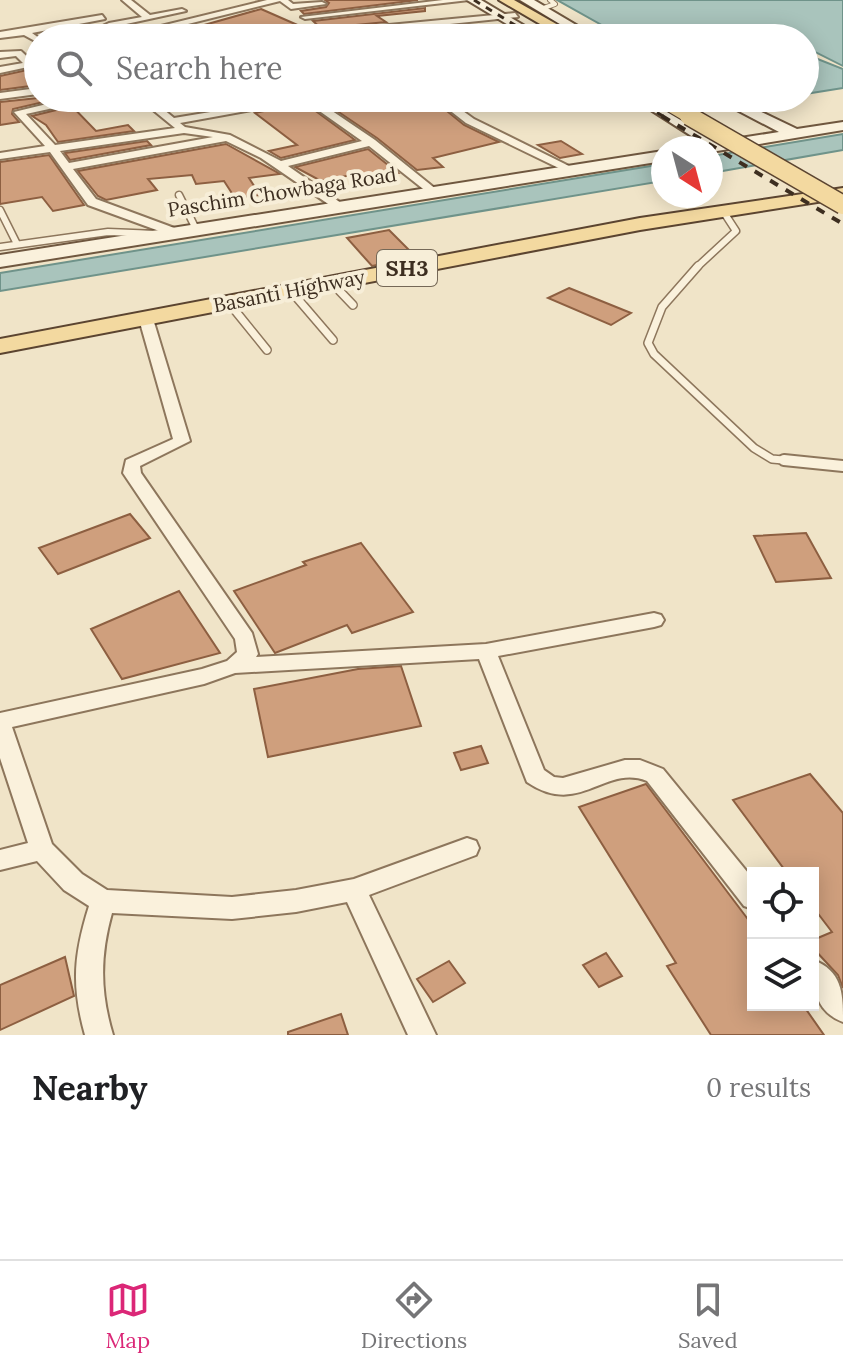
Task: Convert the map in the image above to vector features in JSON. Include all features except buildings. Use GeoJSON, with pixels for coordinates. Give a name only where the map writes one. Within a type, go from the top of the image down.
{"type":"FeatureCollection","features":[{"type":"Feature","properties":{"kind":"main road"},"geometry":{"type":"LineString","coordinates":[[488,0],[527,24]]}},
{"type":"Feature","properties":{"kind":"main road"},"geometry":{"type":"LineString","coordinates":[[505,0],[549,24]]}},
{"type":"Feature","properties":{"kind":"main road"},"geometry":{"type":"LineString","coordinates":[[683,112],[843,205]]}},
{"type":"Feature","properties":{"kind":"main road"},"geometry":{"type":"LineString","coordinates":[[705,112],[843,191]]}},
{"type":"Feature","properties":{"kind":"main road","name":"SH3"},"geometry":{"type":"LineString","coordinates":[[815,198],[843,191]]}},
{"type":"Feature","properties":{"kind":"main road"},"geometry":{"type":"LineString","coordinates":[[815,198],[843,214]]}},
{"type":"Feature","properties":{"kind":"main road","name":"Basanti Highway"},"geometry":{"type":"LineString","coordinates":[[0,346],[625,227],[815,198]]}},
{"type":"Feature","properties":{"kind":"street"},"geometry":{"type":"LineString","coordinates":[[126,0],[147,17]]}},
{"type":"Feature","properties":{"kind":"street"},"geometry":{"type":"LineString","coordinates":[[168,0],[180,11]]}},
{"type":"Feature","properties":{"kind":"street"},"geometry":{"type":"LineString","coordinates":[[120,24],[243,0]]}},
{"type":"Feature","properties":{"kind":"street"},"geometry":{"type":"LineString","coordinates":[[173,24],[254,2],[277,0]]}},
{"type":"Feature","properties":{"kind":"street"},"geometry":{"type":"LineString","coordinates":[[284,0],[317,24]]}},
{"type":"Feature","properties":{"kind":"street"},"geometry":{"type":"LineString","coordinates":[[358,1],[366,0],[378,9]]}},
{"type":"Feature","properties":{"kind":"street"},"geometry":{"type":"LineString","coordinates":[[305,17],[465,0]]}},
{"type":"Feature","properties":{"kind":"street"},"geometry":{"type":"LineString","coordinates":[[473,0],[508,15],[520,24]]}},
{"type":"Feature","properties":{"kind":"street"},"geometry":{"type":"LineString","coordinates":[[526,0],[546,4],[574,24]]}},
{"type":"Feature","properties":{"kind":"street"},"geometry":{"type":"LineString","coordinates":[[295,7],[320,2],[334,3]]}},
{"type":"Feature","properties":{"kind":"street"},"geometry":{"type":"LineString","coordinates":[[52,24],[98,14],[110,24]]}},
{"type":"Feature","properties":{"kind":"street"},"geometry":{"type":"LineString","coordinates":[[425,24],[508,15]]}},
{"type":"Feature","properties":{"kind":"street"},"geometry":{"type":"LineString","coordinates":[[0,38],[24,32]]}},
{"type":"Feature","properties":{"kind":"street"},"geometry":{"type":"LineString","coordinates":[[0,38],[24,58]]}},
{"type":"Feature","properties":{"kind":"street"},"geometry":{"type":"LineString","coordinates":[[0,55],[18,53]]}},
{"type":"Feature","properties":{"kind":"street"},"geometry":{"type":"LineString","coordinates":[[0,70],[24,68]]}},
{"type":"Feature","properties":{"kind":"street"},"geometry":{"type":"LineString","coordinates":[[0,96],[24,93]]}},
{"type":"Feature","properties":{"kind":"street"},"geometry":{"type":"LineString","coordinates":[[24,111],[19,112],[53,149],[92,202],[167,233]]}},
{"type":"Feature","properties":{"kind":"street"},"geometry":{"type":"LineString","coordinates":[[161,112],[184,130]]}},
{"type":"Feature","properties":{"kind":"street"},"geometry":{"type":"LineString","coordinates":[[172,121],[223,112]]}},
{"type":"Feature","properties":{"kind":"street"},"geometry":{"type":"LineString","coordinates":[[327,112],[371,142],[431,190]]}},
{"type":"Feature","properties":{"kind":"street"},"geometry":{"type":"LineString","coordinates":[[458,112],[470,121],[571,170]]}},
{"type":"Feature","properties":{"kind":"street"},"geometry":{"type":"LineString","coordinates":[[660,112],[696,136]]}},
{"type":"Feature","properties":{"kind":"street"},"geometry":{"type":"LineString","coordinates":[[750,112],[792,132]]}},
{"type":"Feature","properties":{"kind":"street"},"geometry":{"type":"LineString","coordinates":[[723,145],[843,126]]}},
{"type":"Feature","properties":{"kind":"street"},"geometry":{"type":"LineString","coordinates":[[0,156],[184,130],[212,131],[230,137],[277,165],[337,206]]}},
{"type":"Feature","properties":{"kind":"street"},"geometry":{"type":"LineString","coordinates":[[66,167],[230,137]]}},
{"type":"Feature","properties":{"kind":"street"},"geometry":{"type":"LineString","coordinates":[[277,165],[371,142]]}},
{"type":"Feature","properties":{"kind":"street","name":"Paschim Chowbaga Road"},"geometry":{"type":"LineString","coordinates":[[0,261],[431,190],[651,158]]}},
{"type":"Feature","properties":{"kind":"street"},"geometry":{"type":"LineString","coordinates":[[146,319],[182,441],[132,464],[132,473],[245,638],[248,654],[234,666]]}},
{"type":"Feature","properties":{"kind":"street"},"geometry":{"type":"LineString","coordinates":[[467,848],[354,890],[296,901],[232,908],[103,901],[73,882],[42,850],[0,723],[204,676],[234,666],[486,651],[654,620]]}},
{"type":"Feature","properties":{"kind":"street"},"geometry":{"type":"LineString","coordinates":[[486,651],[535,776],[543,784],[568,788],[627,768],[646,769],[655,775],[747,890]]}},
{"type":"Feature","properties":{"kind":"street"},"geometry":{"type":"LineString","coordinates":[[0,860],[42,850]]}},
{"type":"Feature","properties":{"kind":"street"},"geometry":{"type":"LineString","coordinates":[[354,890],[422,1035]]}},
{"type":"Feature","properties":{"kind":"street"},"geometry":{"type":"LineString","coordinates":[[99,1035],[87,996],[87,966],[103,901]]}},
{"type":"Feature","properties":{"kind":"street"},"geometry":{"type":"LineString","coordinates":[[819,979],[843,1009]]}},
{"type":"Feature","properties":{"kind":"lane"},"geometry":{"type":"LineString","coordinates":[[179,195],[196,229]]}},
{"type":"Feature","properties":{"kind":"lane"},"geometry":{"type":"LineString","coordinates":[[0,210],[17,244]]}},
{"type":"Feature","properties":{"kind":"lane"},"geometry":{"type":"LineString","coordinates":[[723,211],[736,231],[692,270],[661,306],[648,343],[654,354],[754,448],[772,459],[843,466]]}},
{"type":"Feature","properties":{"kind":"lane"},"geometry":{"type":"LineString","coordinates":[[0,247],[108,232],[167,233]]}},
{"type":"Feature","properties":{"kind":"lane"},"geometry":{"type":"LineString","coordinates":[[332,283],[353,305]]}},
{"type":"Feature","properties":{"kind":"lane"},"geometry":{"type":"LineString","coordinates":[[291,291],[333,340]]}},
{"type":"Feature","properties":{"kind":"lane"},"geometry":{"type":"LineString","coordinates":[[229,303],[267,350]]}},
{"type":"Feature","properties":{"kind":"water"},"geometry":{"type":"Polygon","coordinates":[[[557,0],[843,0],[843,66],[819,54],[819,24],[600,24],[557,0]]]}},
{"type":"Feature","properties":{"kind":"water"},"geometry":{"type":"Polygon","coordinates":[[[819,60],[843,69],[843,88],[819,92],[819,60]]]}},
{"type":"Feature","properties":{"kind":"water"},"geometry":{"type":"Polygon","coordinates":[[[843,134],[843,150],[723,171],[723,154],[843,134]]]}},
{"type":"Feature","properties":{"kind":"water"},"geometry":{"type":"Polygon","coordinates":[[[651,166],[651,183],[0,291],[0,273],[651,166]]]}},
{"type":"Feature","properties":{"kind":"railway"},"geometry":{"type":"LineString","coordinates":[[474,0],[513,24]]}},
{"type":"Feature","properties":{"kind":"railway"},"geometry":{"type":"LineString","coordinates":[[656,112],[666,118]]}},
{"type":"Feature","properties":{"kind":"railway"},"geometry":{"type":"LineString","coordinates":[[662,116],[843,224]]}}]}
